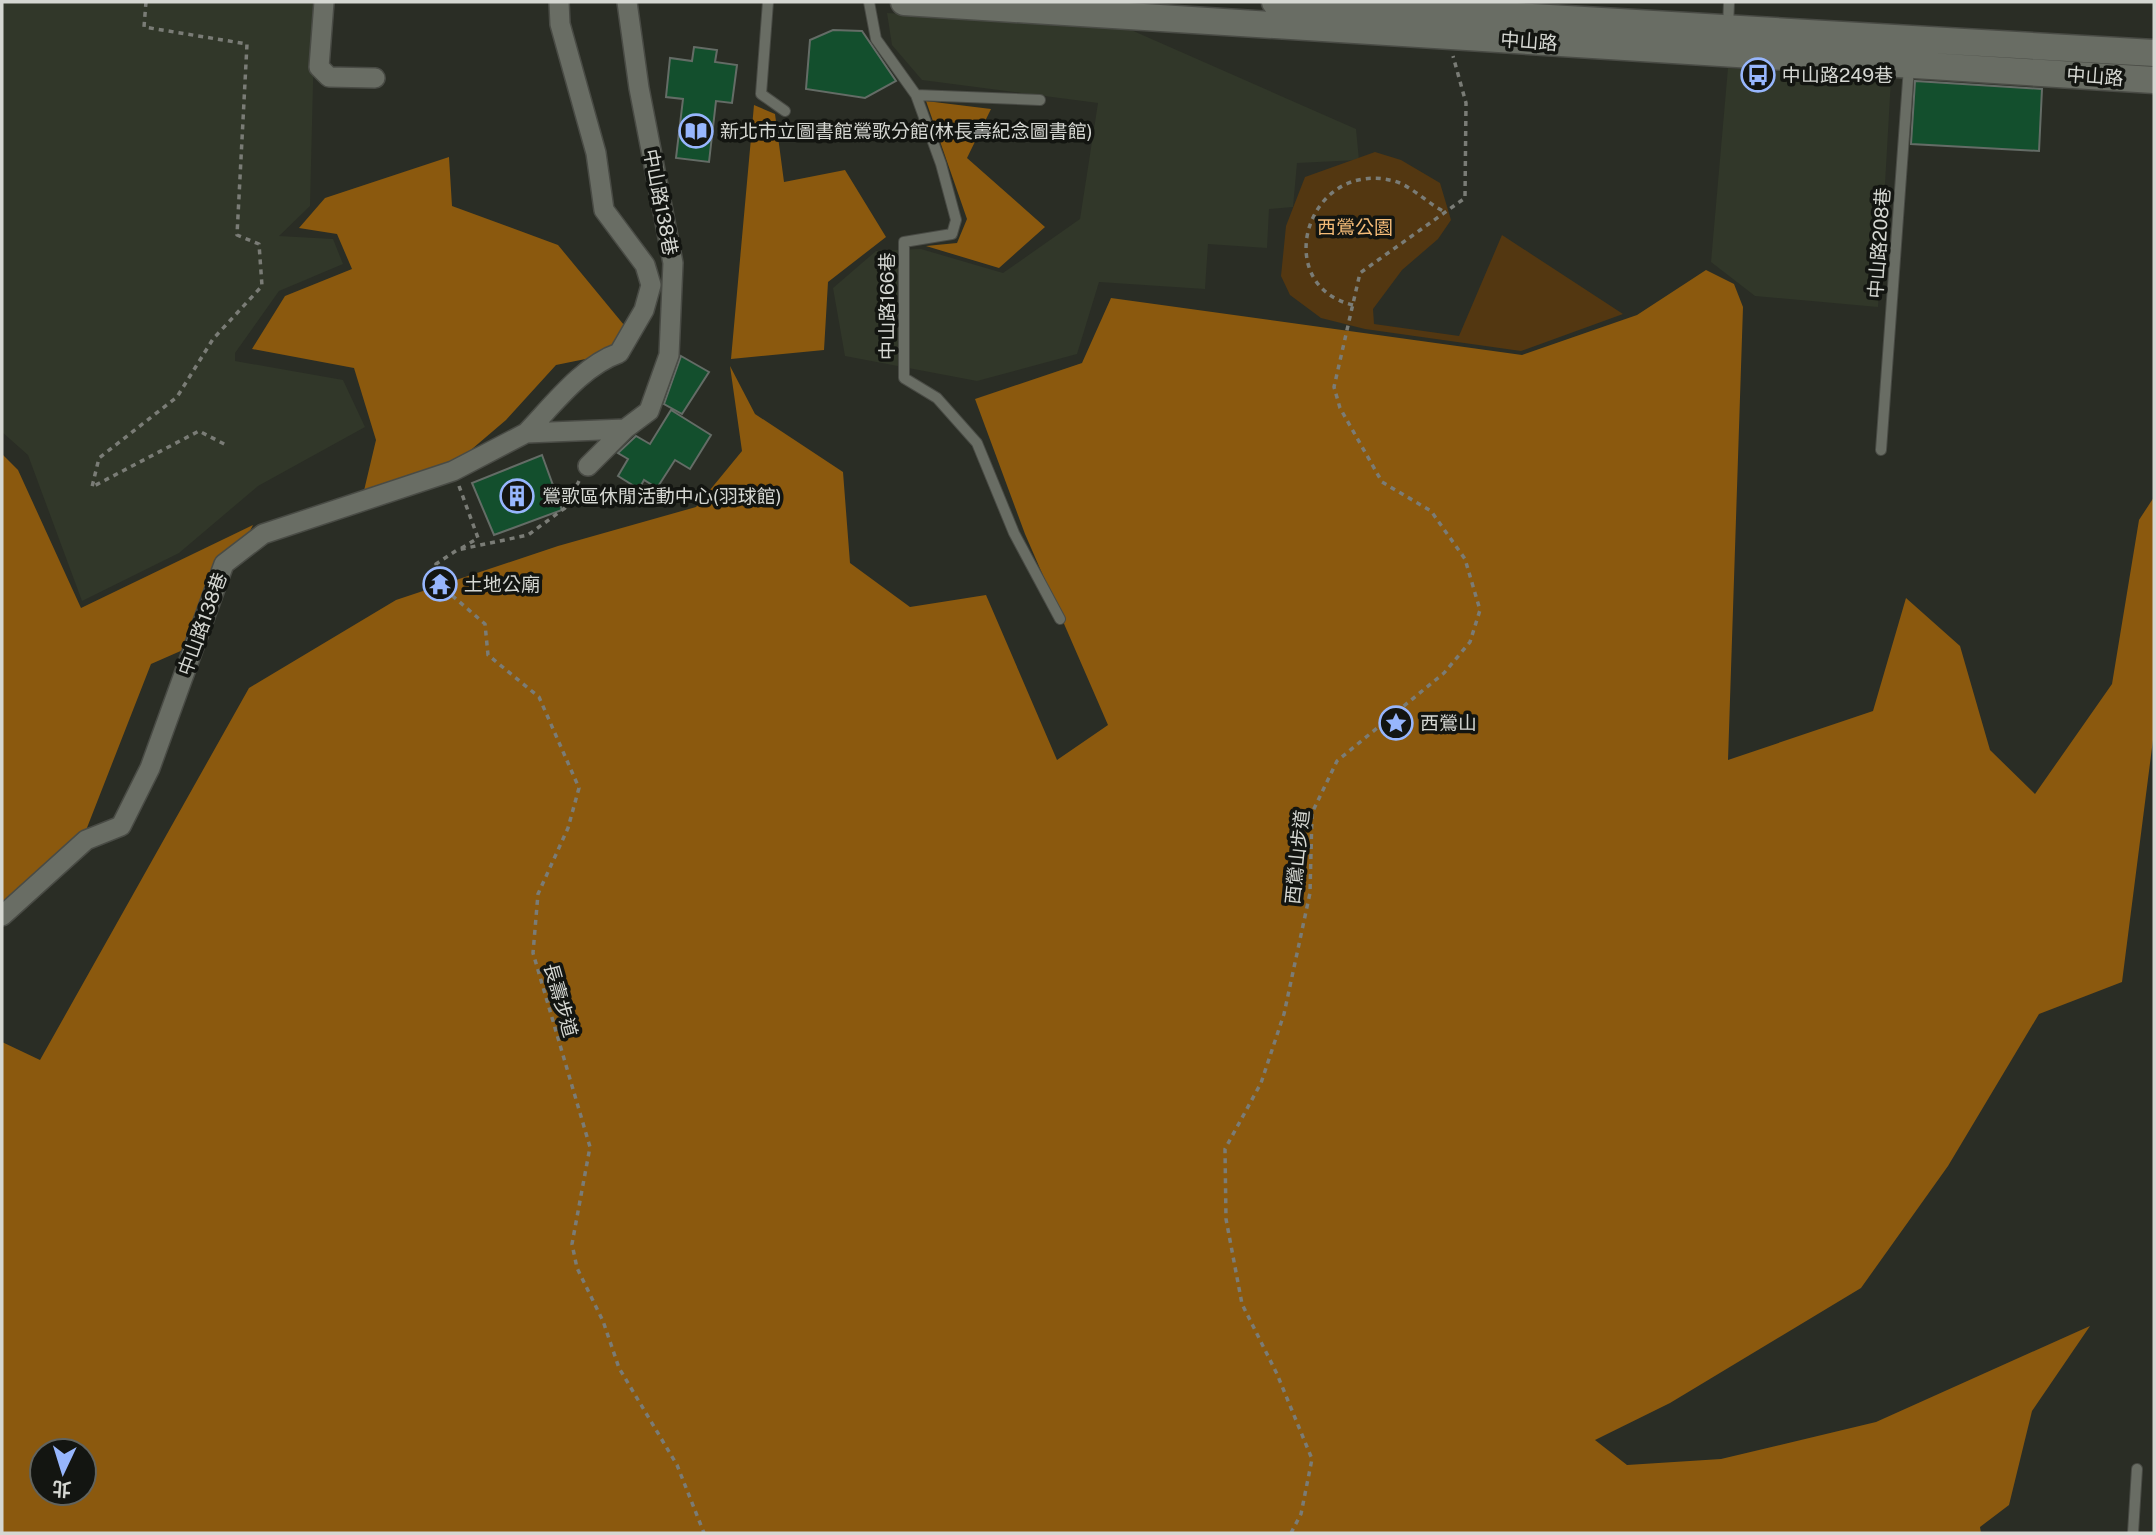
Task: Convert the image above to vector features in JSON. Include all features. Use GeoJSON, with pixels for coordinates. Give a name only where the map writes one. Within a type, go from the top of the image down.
{"type":"FeatureCollection","features":[{"type":"Feature","properties":{"kind":"street"},"geometry":{"type":"LineString","coordinates":[[324,2],[319,67],[329,77],[376,78]]}},
{"type":"Feature","properties":{"kind":"street"},"geometry":{"type":"LineString","coordinates":[[526,433],[580,379],[605,358],[619,353],[644,310],[650,285],[645,265],[604,210],[596,153],[560,23],[559,2]]}},
{"type":"Feature","properties":{"kind":"street","name":"中山路138巷"},"geometry":{"type":"LineString","coordinates":[[587,466],[625,429],[649,411],[669,355],[673,263],[639,88],[627,2]]}},
{"type":"Feature","properties":{"kind":"street","name":"中山路"},"geometry":{"type":"LineString","coordinates":[[904,2],[1058,6],[1448,36],[1727,41]]}},
{"type":"Feature","properties":{"kind":"street","name":"中山路"},"geometry":{"type":"LineString","coordinates":[[1275,2],[1727,41],[1910,52],[2154,80]]}},
{"type":"Feature","properties":{"kind":"street","name":"中山路"},"geometry":{"type":"LineString","coordinates":[[1910,52],[2154,53]]}},
{"type":"Feature","properties":{"kind":"street","name":"中山路138巷"},"geometry":{"type":"LineString","coordinates":[[2,916],[86,840],[121,826],[150,768],[224,564],[263,534],[453,471],[526,433],[625,429]]}},
{"type":"Feature","properties":{"kind":"lane"},"geometry":{"type":"LineString","coordinates":[[768,2],[761,94],[785,111]]}},
{"type":"Feature","properties":{"kind":"lane","name":"中山路166巷"},"geometry":{"type":"LineString","coordinates":[[869,2],[876,39],[916,95],[941,164],[956,220],[952,234],[904,242],[904,378],[937,398],[977,443],[1014,533],[1060,619]]}},
{"type":"Feature","properties":{"kind":"lane"},"geometry":{"type":"LineString","coordinates":[[1727,41],[1729,2]]}},
{"type":"Feature","properties":{"kind":"lane","name":"中山路208巷"},"geometry":{"type":"LineString","coordinates":[[1881,450],[1910,52]]}},
{"type":"Feature","properties":{"kind":"lane"},"geometry":{"type":"LineString","coordinates":[[916,95],[1040,100]]}},
{"type":"Feature","properties":{"kind":"lane"},"geometry":{"type":"LineString","coordinates":[[2133,1533],[2137,1469]]}},
{"type":"Feature","properties":{"kind":"path"},"geometry":{"type":"LineString","coordinates":[[146,2],[144,27],[247,44],[237,235],[258,244],[262,286],[213,339],[177,397],[99,458],[92,487],[199,431],[228,446]]}},
{"type":"Feature","properties":{"kind":"path","name":"西鶯山步道"},"geometry":{"type":"LineString","coordinates":[[1291,1533],[1301,1514],[1312,1459],[1278,1374],[1242,1304],[1226,1219],[1225,1149],[1261,1083],[1284,1014],[1310,893],[1312,813],[1337,761],[1444,673],[1470,642],[1480,610],[1465,559],[1431,511],[1382,482],[1340,408],[1334,387],[1360,273],[1465,198],[1466,103],[1448,36]]}},
{"type":"Feature","properties":{"kind":"path"},"geometry":{"type":"LineString","coordinates":[[1353,305],[1334,300],[1317,284],[1309,267],[1306,250],[1308,230],[1320,203],[1333,190],[1351,180],[1374,178],[1397,181],[1445,212]]}},
{"type":"Feature","properties":{"kind":"path"},"geometry":{"type":"LineString","coordinates":[[457,550],[528,535],[565,508],[587,466]]}},
{"type":"Feature","properties":{"kind":"path"},"geometry":{"type":"LineString","coordinates":[[453,471],[478,538],[457,550]]}},
{"type":"Feature","properties":{"kind":"path","name":"長壽步道"},"geometry":{"type":"LineString","coordinates":[[457,550],[436,564],[442,581],[448,592],[485,624],[488,655],[539,697],[579,788],[568,828],[538,894],[533,953],[590,1147],[572,1244],[577,1268],[604,1321],[619,1368],[677,1465],[704,1533]]}},
{"type":"Feature","properties":{"kind":"shaded area"},"geometry":{"type":"Polygon","coordinates":[[[2,2],[315,2],[310,206],[279,236],[333,239],[343,264],[279,291],[235,353],[235,361],[343,380],[365,427],[258,486],[179,553],[82,601],[28,455],[2,432],[2,2]]]}},
{"type":"Feature","properties":{"kind":"shaded area"},"geometry":{"type":"Polygon","coordinates":[[[887,13],[1122,26],[1356,129],[1359,160],[1297,163],[1293,207],[1269,209],[1267,248],[1208,244],[1205,289],[1099,282],[1077,354],[977,381],[845,356],[833,288],[876,251],[921,249],[1003,273],[1080,219],[1098,103],[922,80],[892,45],[887,13]]]}},
{"type":"Feature","properties":{"kind":"shaded area"},"geometry":{"type":"Polygon","coordinates":[[[1728,68],[1891,79],[1878,307],[1755,296],[1711,262],[1728,68]]]}},
{"type":"Feature","properties":{"kind":"shaded area"},"geometry":{"type":"Polygon","coordinates":[[[926,101],[991,109],[967,158],[1045,227],[999,268],[926,246],[957,243],[967,219],[926,101]]]}},
{"type":"Feature","properties":{"kind":"shaded area"},"geometry":{"type":"Polygon","coordinates":[[[754,105],[775,114],[784,182],[845,170],[886,237],[828,282],[824,350],[731,359],[754,105]]]}},
{"type":"Feature","properties":{"kind":"shaded area"},"geometry":{"type":"Polygon","coordinates":[[[449,157],[452,206],[558,245],[624,325],[610,354],[556,365],[506,420],[445,472],[362,499],[376,440],[354,368],[252,349],[285,296],[352,269],[337,234],[299,228],[325,198],[449,157]]]}},
{"type":"Feature","properties":{"kind":"shaded area"},"geometry":{"type":"Polygon","coordinates":[[[1706,270],[1734,284],[1743,307],[1728,760],[1873,711],[1906,598],[1960,646],[1990,750],[2035,794],[2112,684],[2139,520],[2154,497],[2154,732],[2122,982],[2039,1014],[1948,1166],[1861,1288],[1670,1403],[1595,1440],[1627,1465],[1721,1459],[1876,1422],[2090,1326],[2032,1411],[2009,1505],[1980,1527],[1981,1533],[2,1533],[2,1042],[40,1060],[249,688],[396,600],[558,546],[696,507],[742,451],[730,366],[755,414],[843,472],[850,563],[910,607],[986,595],[1057,760],[1108,725],[1025,534],[975,399],[1082,363],[1111,298],[1522,355],[1637,315],[1706,270]]]}},
{"type":"Feature","properties":{"kind":"shaded area"},"geometry":{"type":"Polygon","coordinates":[[[2,454],[18,470],[81,608],[253,525],[192,646],[151,664],[74,861],[2,908],[2,454]]]}},
{"type":"Feature","properties":{"kind":"green space","name":"西鶯公園"},"geometry":{"type":"Polygon","coordinates":[[[1375,152],[1401,160],[1440,183],[1451,220],[1438,239],[1402,270],[1373,309],[1374,324],[1459,336],[1502,235],[1623,314],[1521,351],[1365,329],[1321,318],[1290,295],[1281,276],[1286,226],[1305,177],[1375,152]]]}},
{"type":"Feature","properties":{"kind":"building"},"geometry":{"type":"Polygon","coordinates":[[[833,30],[862,31],[896,81],[865,98],[806,89],[810,40],[833,30]]]}},
{"type":"Feature","properties":{"kind":"building","name":"新北市立圖書館鶯歌分館(林長壽紀念圖書館)"},"geometry":{"type":"Polygon","coordinates":[[[694,47],[717,50],[715,62],[737,65],[732,103],[716,101],[709,162],[676,158],[683,99],[666,97],[670,58],[692,61],[694,47]]]}},
{"type":"Feature","properties":{"kind":"building"},"geometry":{"type":"Polygon","coordinates":[[[1915,81],[2042,89],[2039,151],[1911,144],[1915,81]]]}},
{"type":"Feature","properties":{"kind":"building"},"geometry":{"type":"Polygon","coordinates":[[[681,356],[709,372],[682,414],[664,404],[681,356]]]}},
{"type":"Feature","properties":{"kind":"building"},"geometry":{"type":"Polygon","coordinates":[[[671,410],[711,435],[690,469],[675,460],[657,488],[644,480],[639,489],[618,476],[628,459],[618,453],[636,436],[650,444],[671,410]]]}},
{"type":"Feature","properties":{"kind":"building","name":"鶯歌區休閒活動中心(羽球館)"},"geometry":{"type":"Polygon","coordinates":[[[542,455],[562,510],[494,535],[472,483],[542,455]]]}},
{"type":"Feature","properties":{"kind":"place","name":"中山路249巷"},"geometry":{"type":"Point","coordinates":[1758,75]}},
{"type":"Feature","properties":{"kind":"place","name":"新北市立圖書館鶯歌分館(林長壽紀念圖書館)"},"geometry":{"type":"Point","coordinates":[696,131]}},
{"type":"Feature","properties":{"kind":"place","name":"鶯歌區休閒活動中心(羽球館)"},"geometry":{"type":"Point","coordinates":[517,496]}},
{"type":"Feature","properties":{"kind":"place","name":"土地公廟"},"geometry":{"type":"Point","coordinates":[440,584]}},
{"type":"Feature","properties":{"kind":"place","name":"西鶯山"},"geometry":{"type":"Point","coordinates":[1396,723]}}]}
